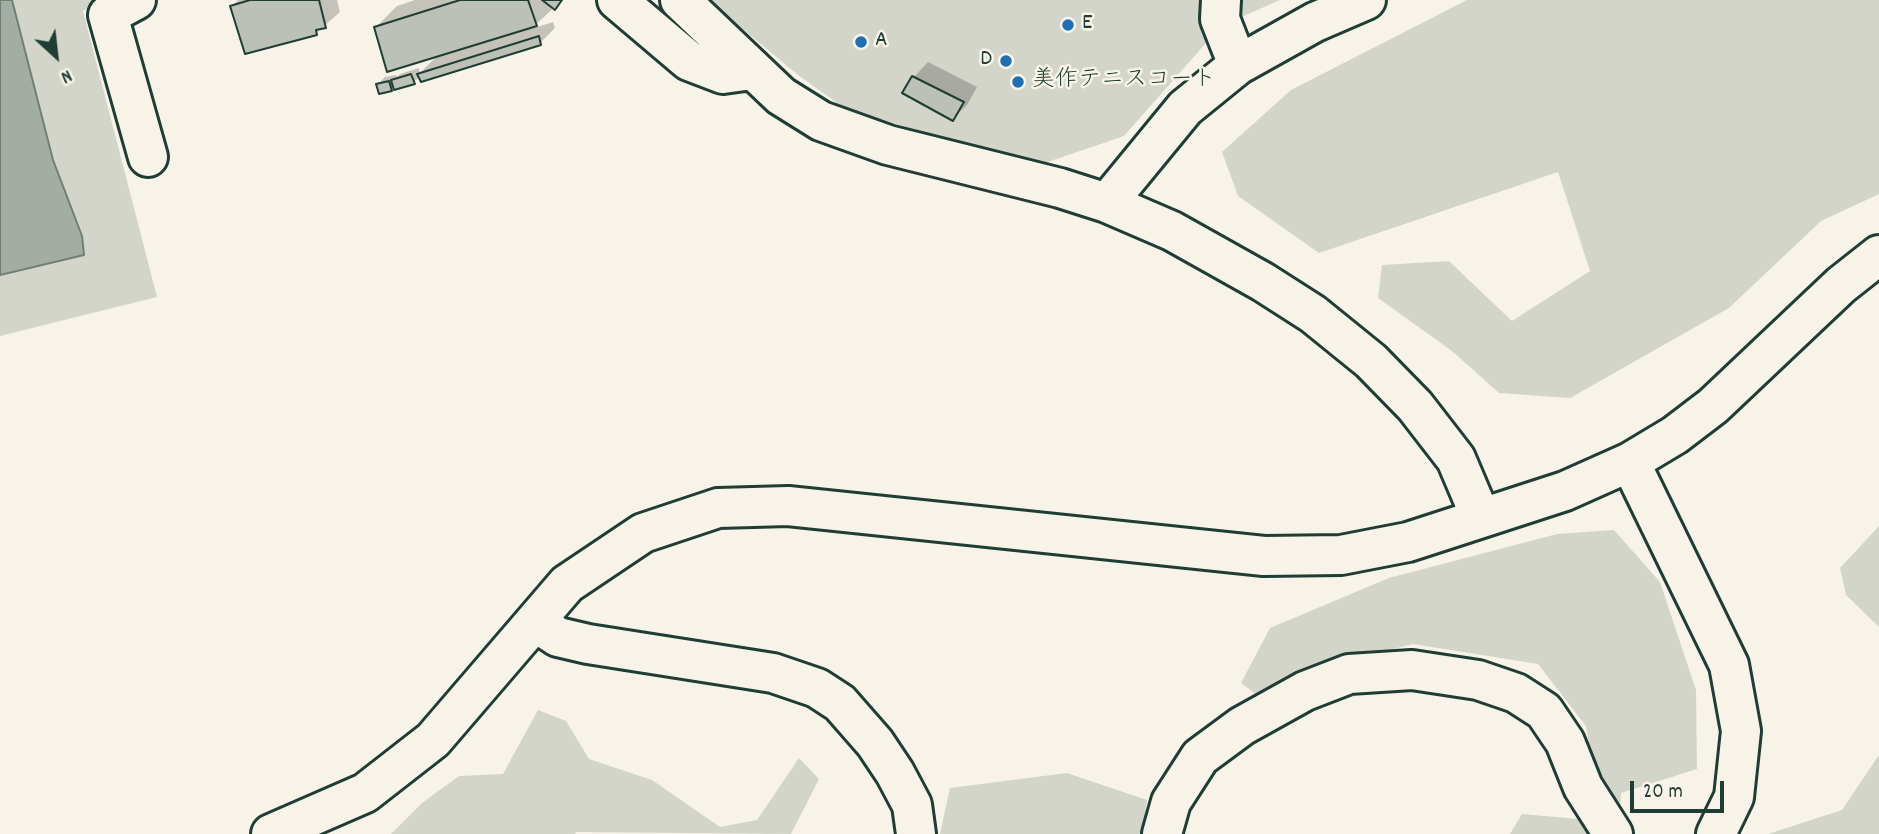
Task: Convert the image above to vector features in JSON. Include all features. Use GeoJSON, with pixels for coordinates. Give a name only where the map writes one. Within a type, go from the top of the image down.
{"type":"FeatureCollection","features":[{"type":"Feature","properties":{"kind":"street"},"geometry":{"type":"LineString","coordinates":[[136,0],[108,15],[148,157]]}},
{"type":"Feature","properties":{"kind":"street"},"geometry":{"type":"LineString","coordinates":[[617,0],[689,61],[723,74],[752,70]]}},
{"type":"Feature","properties":{"kind":"street"},"geometry":{"type":"LineString","coordinates":[[680,0],[781,96],[821,121],[888,145],[1060,188],[1107,203],[1172,231],[1263,282],[1313,314],[1371,361],[1415,406],[1456,459],[1481,519]]}},
{"type":"Feature","properties":{"kind":"street"},"geometry":{"type":"LineString","coordinates":[[1222,0],[1220,19],[1238,65]]}},
{"type":"Feature","properties":{"kind":"street"},"geometry":{"type":"LineString","coordinates":[[1107,203],[1185,107],[1238,65],[1315,22],[1366,0]]}},
{"type":"Feature","properties":{"kind":"street"},"geometry":{"type":"LineString","coordinates":[[271,834],[365,793],[433,740],[567,584],[643,533],[718,508],[788,506],[1264,556],[1341,555],[1408,542],[1565,491],[1630,462],[1675,435],[1713,406],[1841,285],[1879,255]]}},
{"type":"Feature","properties":{"kind":"street"},"geometry":{"type":"LineString","coordinates":[[1630,462],[1729,665],[1741,731],[1734,797],[1716,834]]}},
{"type":"Feature","properties":{"kind":"street"},"geometry":{"type":"LineString","coordinates":[[535,622],[558,637],[773,673],[817,688],[840,703],[875,743],[912,805],[916,834]]}},
{"type":"Feature","properties":{"kind":"street"},"geometry":{"type":"LineString","coordinates":[[1162,834],[1171,802],[1200,757],[1242,726],[1305,691],[1349,674],[1412,670],[1478,680],[1516,693],[1544,711],[1565,742],[1583,787],[1613,834]]}},
{"type":"Feature","properties":{"kind":"shaded area"},"geometry":{"type":"Polygon","coordinates":[[[0,0],[103,0],[83,11],[157,297],[0,336],[0,0]]]}},
{"type":"Feature","properties":{"kind":"shaded area"},"geometry":{"type":"Polygon","coordinates":[[[0,0],[12,0],[53,160],[82,236],[84,255],[0,275],[0,0]]]}},
{"type":"Feature","properties":{"kind":"shaded area"},"geometry":{"type":"Polygon","coordinates":[[[708,0],[1280,0],[1221,26],[1124,136],[1036,166],[844,108],[798,75],[708,0]]]}},
{"type":"Feature","properties":{"kind":"shaded area"},"geometry":{"type":"Polygon","coordinates":[[[1467,0],[1879,0],[1879,194],[1821,221],[1729,308],[1570,398],[1499,393],[1452,351],[1378,298],[1382,265],[1449,261],[1512,321],[1590,271],[1558,172],[1319,253],[1238,196],[1222,152],[1291,90],[1467,0]]]}},
{"type":"Feature","properties":{"kind":"shaded area"},"geometry":{"type":"Polygon","coordinates":[[[1879,526],[1879,627],[1846,595],[1840,568],[1879,526]]]}},
{"type":"Feature","properties":{"kind":"shaded area"},"geometry":{"type":"Polygon","coordinates":[[[1614,530],[1660,582],[1696,690],[1697,769],[1621,793],[1618,834],[1510,834],[1522,814],[1578,819],[1595,782],[1586,726],[1538,664],[1413,644],[1293,674],[1257,695],[1241,683],[1270,628],[1389,578],[1557,534],[1614,530]]]}},
{"type":"Feature","properties":{"kind":"shaded area"},"geometry":{"type":"Polygon","coordinates":[[[538,710],[566,721],[589,759],[652,780],[720,827],[757,820],[799,758],[819,779],[791,834],[391,834],[422,803],[459,776],[503,774],[538,710]]]}},
{"type":"Feature","properties":{"kind":"shaded area"},"geometry":{"type":"Polygon","coordinates":[[[1879,755],[1879,834],[1768,834],[1842,810],[1879,755]]]}},
{"type":"Feature","properties":{"kind":"shaded area"},"geometry":{"type":"Polygon","coordinates":[[[1067,773],[1147,800],[1142,834],[940,834],[950,788],[1067,773]]]}},
{"type":"Feature","properties":{"kind":"building"},"geometry":{"type":"Polygon","coordinates":[[[250,0],[319,0],[326,28],[316,30],[317,35],[245,54],[230,6],[250,0]]]}},
{"type":"Feature","properties":{"kind":"building"},"geometry":{"type":"Polygon","coordinates":[[[460,0],[528,0],[537,26],[387,72],[374,27],[460,0]]]}},
{"type":"Feature","properties":{"kind":"building"},"geometry":{"type":"Polygon","coordinates":[[[542,0],[562,0],[555,10],[542,0]]]}},
{"type":"Feature","properties":{"kind":"building"},"geometry":{"type":"Polygon","coordinates":[[[539,36],[541,45],[421,82],[417,74],[539,36]]]}},
{"type":"Feature","properties":{"kind":"building"},"geometry":{"type":"Polygon","coordinates":[[[411,74],[415,84],[394,90],[391,80],[411,74]]]}},
{"type":"Feature","properties":{"kind":"building"},"geometry":{"type":"Polygon","coordinates":[[[912,76],[964,102],[953,121],[902,93],[912,76]]]}},
{"type":"Feature","properties":{"kind":"building"},"geometry":{"type":"Polygon","coordinates":[[[389,81],[392,91],[379,94],[376,84],[389,81]]]}},
{"type":"Feature","properties":{"kind":"place","name":"E"},"geometry":{"type":"Point","coordinates":[1068,25]}},
{"type":"Feature","properties":{"kind":"place","name":"A"},"geometry":{"type":"Point","coordinates":[861,42]}},
{"type":"Feature","properties":{"kind":"place","name":"D"},"geometry":{"type":"Point","coordinates":[1006,61]}},
{"type":"Feature","properties":{"kind":"place","name":"美作テニスコート"},"geometry":{"type":"Point","coordinates":[1018,82]}}]}
